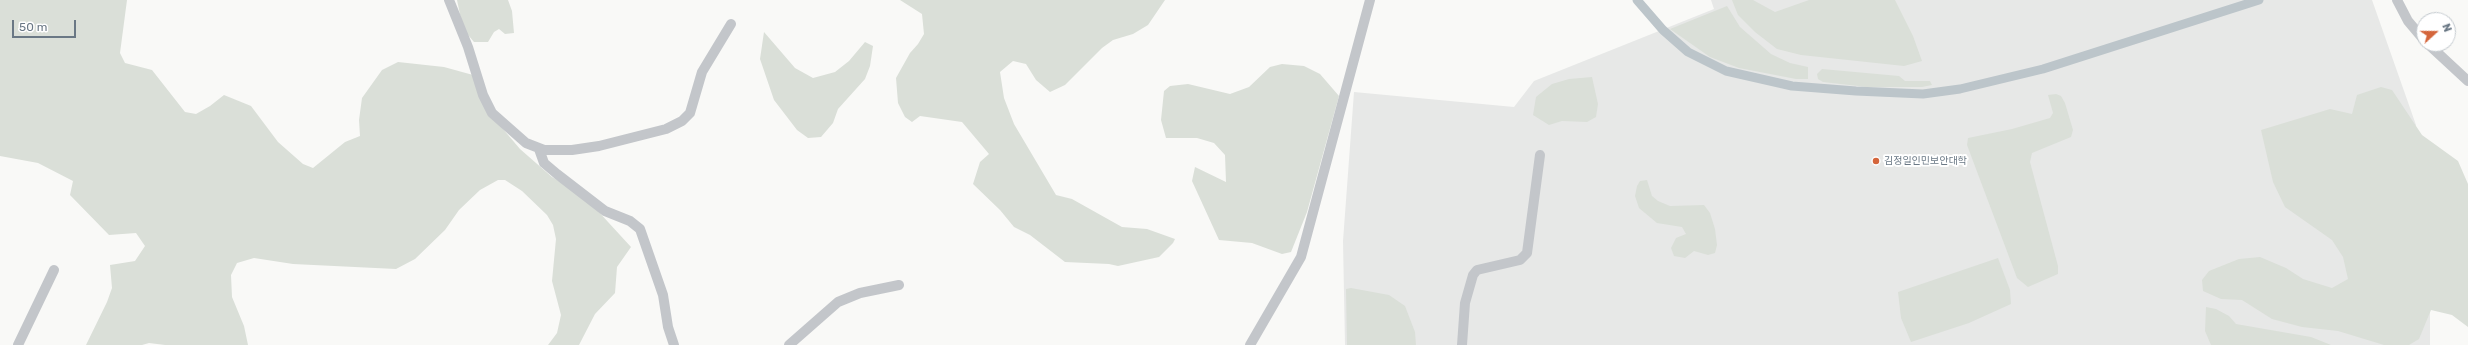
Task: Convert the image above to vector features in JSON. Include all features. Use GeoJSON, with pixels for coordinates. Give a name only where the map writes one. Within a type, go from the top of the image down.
{"type":"FeatureCollection","features":[{"type":"Feature","properties":{"kind":"street"},"geometry":{"type":"LineString","coordinates":[[449,0],[468,47],[483,95],[492,113],[526,143],[538,149],[572,150],[599,146],[666,129],[682,121],[690,113],[702,72],[731,24]]}},
{"type":"Feature","properties":{"kind":"street"},"geometry":{"type":"LineString","coordinates":[[1250,345],[1301,257],[1370,0]]}},
{"type":"Feature","properties":{"kind":"street"},"geometry":{"type":"LineString","coordinates":[[2397,0],[2408,20],[2416,30]]}},
{"type":"Feature","properties":{"kind":"street"},"geometry":{"type":"LineString","coordinates":[[2437,52],[2468,81]]}},
{"type":"Feature","properties":{"kind":"street"},"geometry":{"type":"LineString","coordinates":[[538,149],[544,163],[557,174],[605,211],[630,221],[640,229],[663,295],[668,327],[674,345]]}},
{"type":"Feature","properties":{"kind":"street"},"geometry":{"type":"LineString","coordinates":[[1462,345],[1465,303],[1473,275],[1477,270],[1520,260],[1527,253],[1540,155]]}},
{"type":"Feature","properties":{"kind":"street"},"geometry":{"type":"LineString","coordinates":[[18,345],[54,270]]}},
{"type":"Feature","properties":{"kind":"street"},"geometry":{"type":"LineString","coordinates":[[789,345],[838,302],[860,293],[899,285]]}},
{"type":"Feature","properties":{"kind":"shaded area"},"geometry":{"type":"Polygon","coordinates":[[[0,0],[127,0],[120,53],[125,63],[152,70],[185,112],[196,114],[210,106],[224,95],[251,106],[278,142],[303,164],[313,168],[345,142],[360,136],[359,120],[362,98],[382,70],[398,62],[444,67],[473,75],[503,129],[520,149],[552,177],[586,198],[631,247],[617,267],[615,293],[595,314],[579,345],[548,345],[557,333],[561,315],[552,281],[556,239],[553,225],[547,215],[522,191],[505,180],[498,180],[480,190],[459,210],[445,230],[415,259],[396,269],[293,264],[254,258],[237,263],[231,275],[232,297],[244,326],[248,345],[165,345],[149,343],[142,345],[86,345],[107,302],[112,288],[110,265],[135,261],[145,246],[136,233],[109,235],[70,195],[73,181],[38,163],[0,156],[0,0]]]}},
{"type":"Feature","properties":{"kind":"shaded area"},"geometry":{"type":"Polygon","coordinates":[[[457,0],[508,0],[512,11],[514,33],[505,34],[499,29],[494,32],[488,42],[474,42],[463,29],[457,0]]]}},
{"type":"Feature","properties":{"kind":"shaded area"},"geometry":{"type":"Polygon","coordinates":[[[900,0],[1165,0],[1148,25],[1133,34],[1113,40],[1102,48],[1065,85],[1050,92],[1036,80],[1026,64],[1013,61],[1000,72],[1004,98],[1014,124],[1056,195],[1072,199],[1122,227],[1147,229],[1175,239],[1173,243],[1159,257],[1118,266],[1109,264],[1065,262],[1030,235],[1014,227],[1000,210],[973,184],[980,162],[989,154],[962,122],[920,116],[912,122],[905,117],[898,103],[896,78],[910,53],[924,34],[922,14],[900,0]]]}},
{"type":"Feature","properties":{"kind":"shaded area","name":"김정일인민보안대학"},"geometry":{"type":"Polygon","coordinates":[[[1711,0],[2372,0],[2416,125],[2389,196],[2430,289],[2430,345],[1345,345],[1343,241],[1354,92],[1514,107],[1534,81],[1714,9],[1711,0]]]}},
{"type":"Feature","properties":{"kind":"shaded area"},"geometry":{"type":"Polygon","coordinates":[[[1732,0],[1753,0],[1775,12],[1809,0],[1895,0],[1913,36],[1922,61],[1904,66],[1801,55],[1777,49],[1755,32],[1738,15],[1732,0]]]}},
{"type":"Feature","properties":{"kind":"shaded area"},"geometry":{"type":"Polygon","coordinates":[[[1727,6],[1740,27],[1771,54],[1790,63],[1808,67],[1808,79],[1796,79],[1739,68],[1710,57],[1670,29],[1727,6]]]}},
{"type":"Feature","properties":{"kind":"shaded area"},"geometry":{"type":"Polygon","coordinates":[[[764,32],[795,68],[813,78],[835,72],[849,61],[865,42],[873,46],[870,66],[865,79],[838,109],[833,123],[821,137],[808,138],[797,130],[774,100],[760,59],[764,32]]]}},
{"type":"Feature","properties":{"kind":"shaded area"},"geometry":{"type":"Polygon","coordinates":[[[1282,64],[1304,66],[1320,74],[1339,96],[1307,212],[1291,252],[1282,254],[1252,243],[1219,240],[1192,181],[1195,167],[1226,182],[1225,155],[1214,143],[1197,138],[1166,138],[1161,120],[1164,91],[1170,86],[1188,84],[1230,94],[1249,87],[1270,67],[1282,64]]]}},
{"type":"Feature","properties":{"kind":"shaded area"},"geometry":{"type":"Polygon","coordinates":[[[1822,69],[1899,76],[1905,81],[1930,81],[1932,85],[1922,87],[1867,87],[1823,82],[1818,79],[1817,74],[1822,69]]]}},
{"type":"Feature","properties":{"kind":"shaded area"},"geometry":{"type":"Polygon","coordinates":[[[1592,77],[1598,104],[1596,117],[1587,122],[1562,121],[1549,125],[1533,115],[1536,97],[1552,84],[1569,79],[1592,77]]]}},
{"type":"Feature","properties":{"kind":"shaded area"},"geometry":{"type":"Polygon","coordinates":[[[2381,87],[2392,90],[2422,135],[2458,161],[2468,184],[2468,327],[2452,315],[2431,310],[2419,339],[2409,345],[2384,345],[2338,331],[2302,327],[2272,319],[2242,300],[2221,299],[2203,291],[2202,280],[2209,271],[2239,259],[2260,257],[2286,268],[2303,279],[2332,288],[2348,279],[2343,257],[2332,240],[2285,207],[2273,182],[2261,130],[2330,109],[2352,114],[2357,95],[2381,87]]]}},
{"type":"Feature","properties":{"kind":"shaded area"},"geometry":{"type":"Polygon","coordinates":[[[2056,94],[2061,96],[2065,103],[2073,130],[2071,137],[2032,153],[2030,162],[2058,266],[2058,274],[2028,287],[2017,278],[1967,145],[1968,138],[2012,129],[2050,118],[2053,113],[2048,95],[2056,94]]]}},
{"type":"Feature","properties":{"kind":"shaded area"},"geometry":{"type":"Polygon","coordinates":[[[1647,180],[1652,196],[1658,201],[1670,206],[1704,205],[1710,213],[1715,229],[1717,245],[1715,253],[1708,255],[1694,251],[1685,258],[1674,256],[1671,248],[1676,238],[1686,234],[1682,227],[1657,223],[1639,208],[1635,196],[1637,186],[1640,181],[1647,180]]]}},
{"type":"Feature","properties":{"kind":"shaded area"},"geometry":{"type":"Polygon","coordinates":[[[1998,258],[2010,290],[2011,304],[1969,323],[1911,342],[1901,318],[1898,292],[1998,258]]]}},
{"type":"Feature","properties":{"kind":"shaded area"},"geometry":{"type":"Polygon","coordinates":[[[1351,288],[1389,295],[1405,306],[1415,332],[1416,345],[1347,345],[1346,289],[1351,288]]]}},
{"type":"Feature","properties":{"kind":"shaded area"},"geometry":{"type":"Polygon","coordinates":[[[2206,307],[2216,309],[2229,316],[2236,324],[2311,337],[2331,345],[2211,345],[2205,331],[2206,307]]]}},
{"type":"Feature","properties":{"kind":"waterway"},"geometry":{"type":"LineString","coordinates":[[1637,0],[1663,30],[1688,52],[1726,71],[1792,86],[1923,94],[1960,89],[2043,69],[2259,0]]}},
{"type":"Feature","properties":{"kind":"place","name":"김정일인민보안대학"},"geometry":{"type":"Point","coordinates":[1876,161]}}]}
